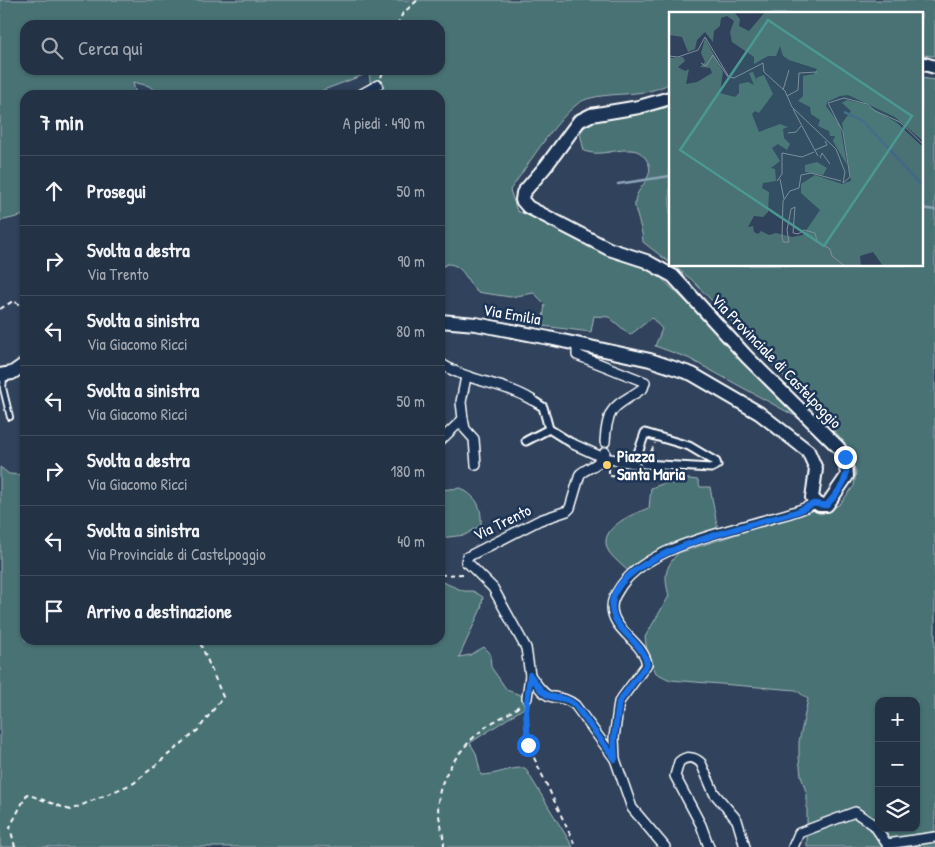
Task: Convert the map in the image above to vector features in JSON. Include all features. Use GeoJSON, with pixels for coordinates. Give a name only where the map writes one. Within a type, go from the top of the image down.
{"type":"FeatureCollection","features":[{"type":"Feature","properties":{"kind":"main road"},"geometry":{"type":"LineString","coordinates":[[922,63],[935,67]]}},
{"type":"Feature","properties":{"kind":"main road","name":"Via Provinciale di Castelpoggio"},"geometry":{"type":"LineString","coordinates":[[669,98],[639,107],[591,115],[580,121],[572,128],[546,166],[523,193],[523,203],[528,208],[609,249],[646,260],[673,276],[747,357],[838,447],[845,457],[848,468],[844,483],[827,505],[815,503]]}},
{"type":"Feature","properties":{"kind":"main road","name":"Via Emilia"},"geometry":{"type":"LineString","coordinates":[[445,321],[476,324],[577,344]]}},
{"type":"Feature","properties":{"kind":"main road"},"geometry":{"type":"LineString","coordinates":[[577,344],[650,360],[692,374],[759,413],[808,451],[816,469],[812,498],[815,503]]}},
{"type":"Feature","properties":{"kind":"main road"},"geometry":{"type":"LineString","coordinates":[[2,374],[12,373],[20,367]]}},
{"type":"Feature","properties":{"kind":"street"},"geometry":{"type":"LineString","coordinates":[[369,90],[378,85]]}},
{"type":"Feature","properties":{"kind":"street"},"geometry":{"type":"LineString","coordinates":[[577,344],[576,355],[645,382],[644,388],[619,402],[614,409],[608,420],[605,442]]}},
{"type":"Feature","properties":{"kind":"street"},"geometry":{"type":"LineString","coordinates":[[445,366],[466,377],[517,391],[543,407],[549,429],[573,444],[606,459],[712,468],[717,465],[713,460],[689,446],[645,432],[637,456],[645,458],[645,462]]}},
{"type":"Feature","properties":{"kind":"street"},"geometry":{"type":"LineString","coordinates":[[466,377],[461,402],[465,429],[474,439],[476,465]]}},
{"type":"Feature","properties":{"kind":"street"},"geometry":{"type":"LineString","coordinates":[[445,436],[463,419]]}},
{"type":"Feature","properties":{"kind":"street"},"geometry":{"type":"LineString","coordinates":[[526,440],[549,429]]}},
{"type":"Feature","properties":{"kind":"street","name":"Via Trento"},"geometry":{"type":"LineString","coordinates":[[527,698],[530,675],[526,648],[493,588],[466,562],[468,557],[540,520],[567,511],[570,508],[580,474],[606,459]]}},
{"type":"Feature","properties":{"kind":"street"},"geometry":{"type":"LineString","coordinates":[[665,847],[632,808],[615,759],[614,738],[619,702],[647,664],[645,654],[615,619],[612,608],[614,596],[625,580],[654,557],[682,546],[796,512],[815,503]]}},
{"type":"Feature","properties":{"kind":"street"},"geometry":{"type":"LineString","coordinates":[[530,675],[544,693],[551,697],[567,698],[575,705],[615,759]]}},
{"type":"Feature","properties":{"kind":"street"},"geometry":{"type":"LineString","coordinates":[[709,847],[701,825],[675,776],[676,766],[687,757],[701,763],[714,793],[737,820],[745,847]]}},
{"type":"Feature","properties":{"kind":"street"},"geometry":{"type":"LineString","coordinates":[[793,847],[798,833],[855,812],[874,825],[886,844],[935,837]]}},
{"type":"Feature","properties":{"kind":"lane"},"geometry":{"type":"LineString","coordinates":[[2,374],[3,388],[10,417]]}},
{"type":"Feature","properties":{"kind":"path"},"geometry":{"type":"LineString","coordinates":[[400,20],[403,13],[418,0]]}},
{"type":"Feature","properties":{"kind":"path"},"geometry":{"type":"LineString","coordinates":[[0,309],[14,301],[20,304]]}},
{"type":"Feature","properties":{"kind":"path"},"geometry":{"type":"LineString","coordinates":[[645,462],[658,436]]}},
{"type":"Feature","properties":{"kind":"path"},"geometry":{"type":"LineString","coordinates":[[606,459],[609,476],[634,478]]}},
{"type":"Feature","properties":{"kind":"path"},"geometry":{"type":"LineString","coordinates":[[445,575],[478,574]]}},
{"type":"Feature","properties":{"kind":"path"},"geometry":{"type":"LineString","coordinates":[[15,847],[10,827],[27,794],[70,810],[134,783],[198,730],[224,697],[201,645]]}},
{"type":"Feature","properties":{"kind":"path"},"geometry":{"type":"LineString","coordinates":[[444,847],[438,795],[458,756],[472,738],[488,725],[514,711],[527,698]]}},
{"type":"Feature","properties":{"kind":"path"},"geometry":{"type":"LineString","coordinates":[[527,698],[528,745],[576,847]]}},
{"type":"Feature","properties":{"kind":"green space"},"geometry":{"type":"Polygon","coordinates":[[[0,0],[935,0],[935,56],[922,55],[922,12],[669,12],[669,84],[650,91],[608,95],[587,99],[578,104],[556,125],[510,190],[517,211],[640,258],[812,421],[793,415],[688,358],[655,346],[662,329],[652,318],[630,335],[609,317],[594,316],[591,332],[542,326],[545,304],[534,293],[510,297],[477,292],[461,270],[453,265],[445,265],[445,90],[371,90],[369,75],[445,75],[445,20],[20,20],[20,75],[364,75],[323,90],[153,90],[149,86],[133,82],[135,90],[20,90],[20,216],[0,221],[0,0]]]}},
{"type":"Feature","properties":{"kind":"green space"},"geometry":{"type":"Polygon","coordinates":[[[922,78],[935,80],[935,847],[807,847],[807,795],[801,776],[799,742],[808,699],[796,690],[670,680],[656,673],[647,652],[645,637],[669,596],[666,573],[678,553],[812,510],[820,514],[828,512],[840,504],[854,486],[856,472],[845,443],[819,413],[692,280],[674,266],[922,266],[922,78]]]}},
{"type":"Feature","properties":{"kind":"green space"},"geometry":{"type":"Polygon","coordinates":[[[669,106],[669,262],[643,242],[635,201],[650,171],[646,159],[639,152],[633,150],[602,153],[584,151],[580,133],[587,124],[595,120],[665,108],[669,106]]]}},
{"type":"Feature","properties":{"kind":"green space"},"geometry":{"type":"Polygon","coordinates":[[[0,467],[9,474],[20,475],[20,645],[445,645],[445,583],[464,591],[473,591],[483,597],[481,609],[459,657],[470,655],[484,647],[490,653],[491,667],[507,690],[523,696],[524,708],[470,743],[476,753],[481,775],[525,768],[573,847],[0,847],[0,467]]]}},
{"type":"Feature","properties":{"kind":"green space"},"geometry":{"type":"Polygon","coordinates":[[[681,478],[698,480],[700,487],[710,487],[718,530],[629,572],[609,552],[606,544],[607,536],[625,518],[649,508],[651,488],[665,483],[677,484],[681,478]]]}},
{"type":"Feature","properties":{"kind":"green space"},"geometry":{"type":"Polygon","coordinates":[[[460,488],[471,495],[481,512],[481,525],[465,535],[445,538],[445,490],[460,488]]]}},
{"type":"Feature","properties":{"kind":"waterway"},"geometry":{"type":"LineString","coordinates":[[618,184],[669,176]]}},
{"type":"Feature","properties":{"kind":"waterway"},"geometry":{"type":"LineString","coordinates":[[922,208],[935,210]]}},
{"type":"Feature","properties":{"kind":"place","name":"Piazza Santa Maria"},"geometry":{"type":"Point","coordinates":[607,465]}},
{"type":"Feature","properties":{"kind":"route"},"geometry":{"type":"LineString","coordinates":[[528,745],[526,712],[530,675],[544,693],[551,697],[567,698],[575,705],[615,759],[614,738],[619,702],[647,664],[645,654],[615,619],[612,608],[614,596],[625,580],[654,557],[682,546],[796,512],[815,503],[823,506],[827,505],[837,494],[847,476],[848,468],[845,457]]}}]}
